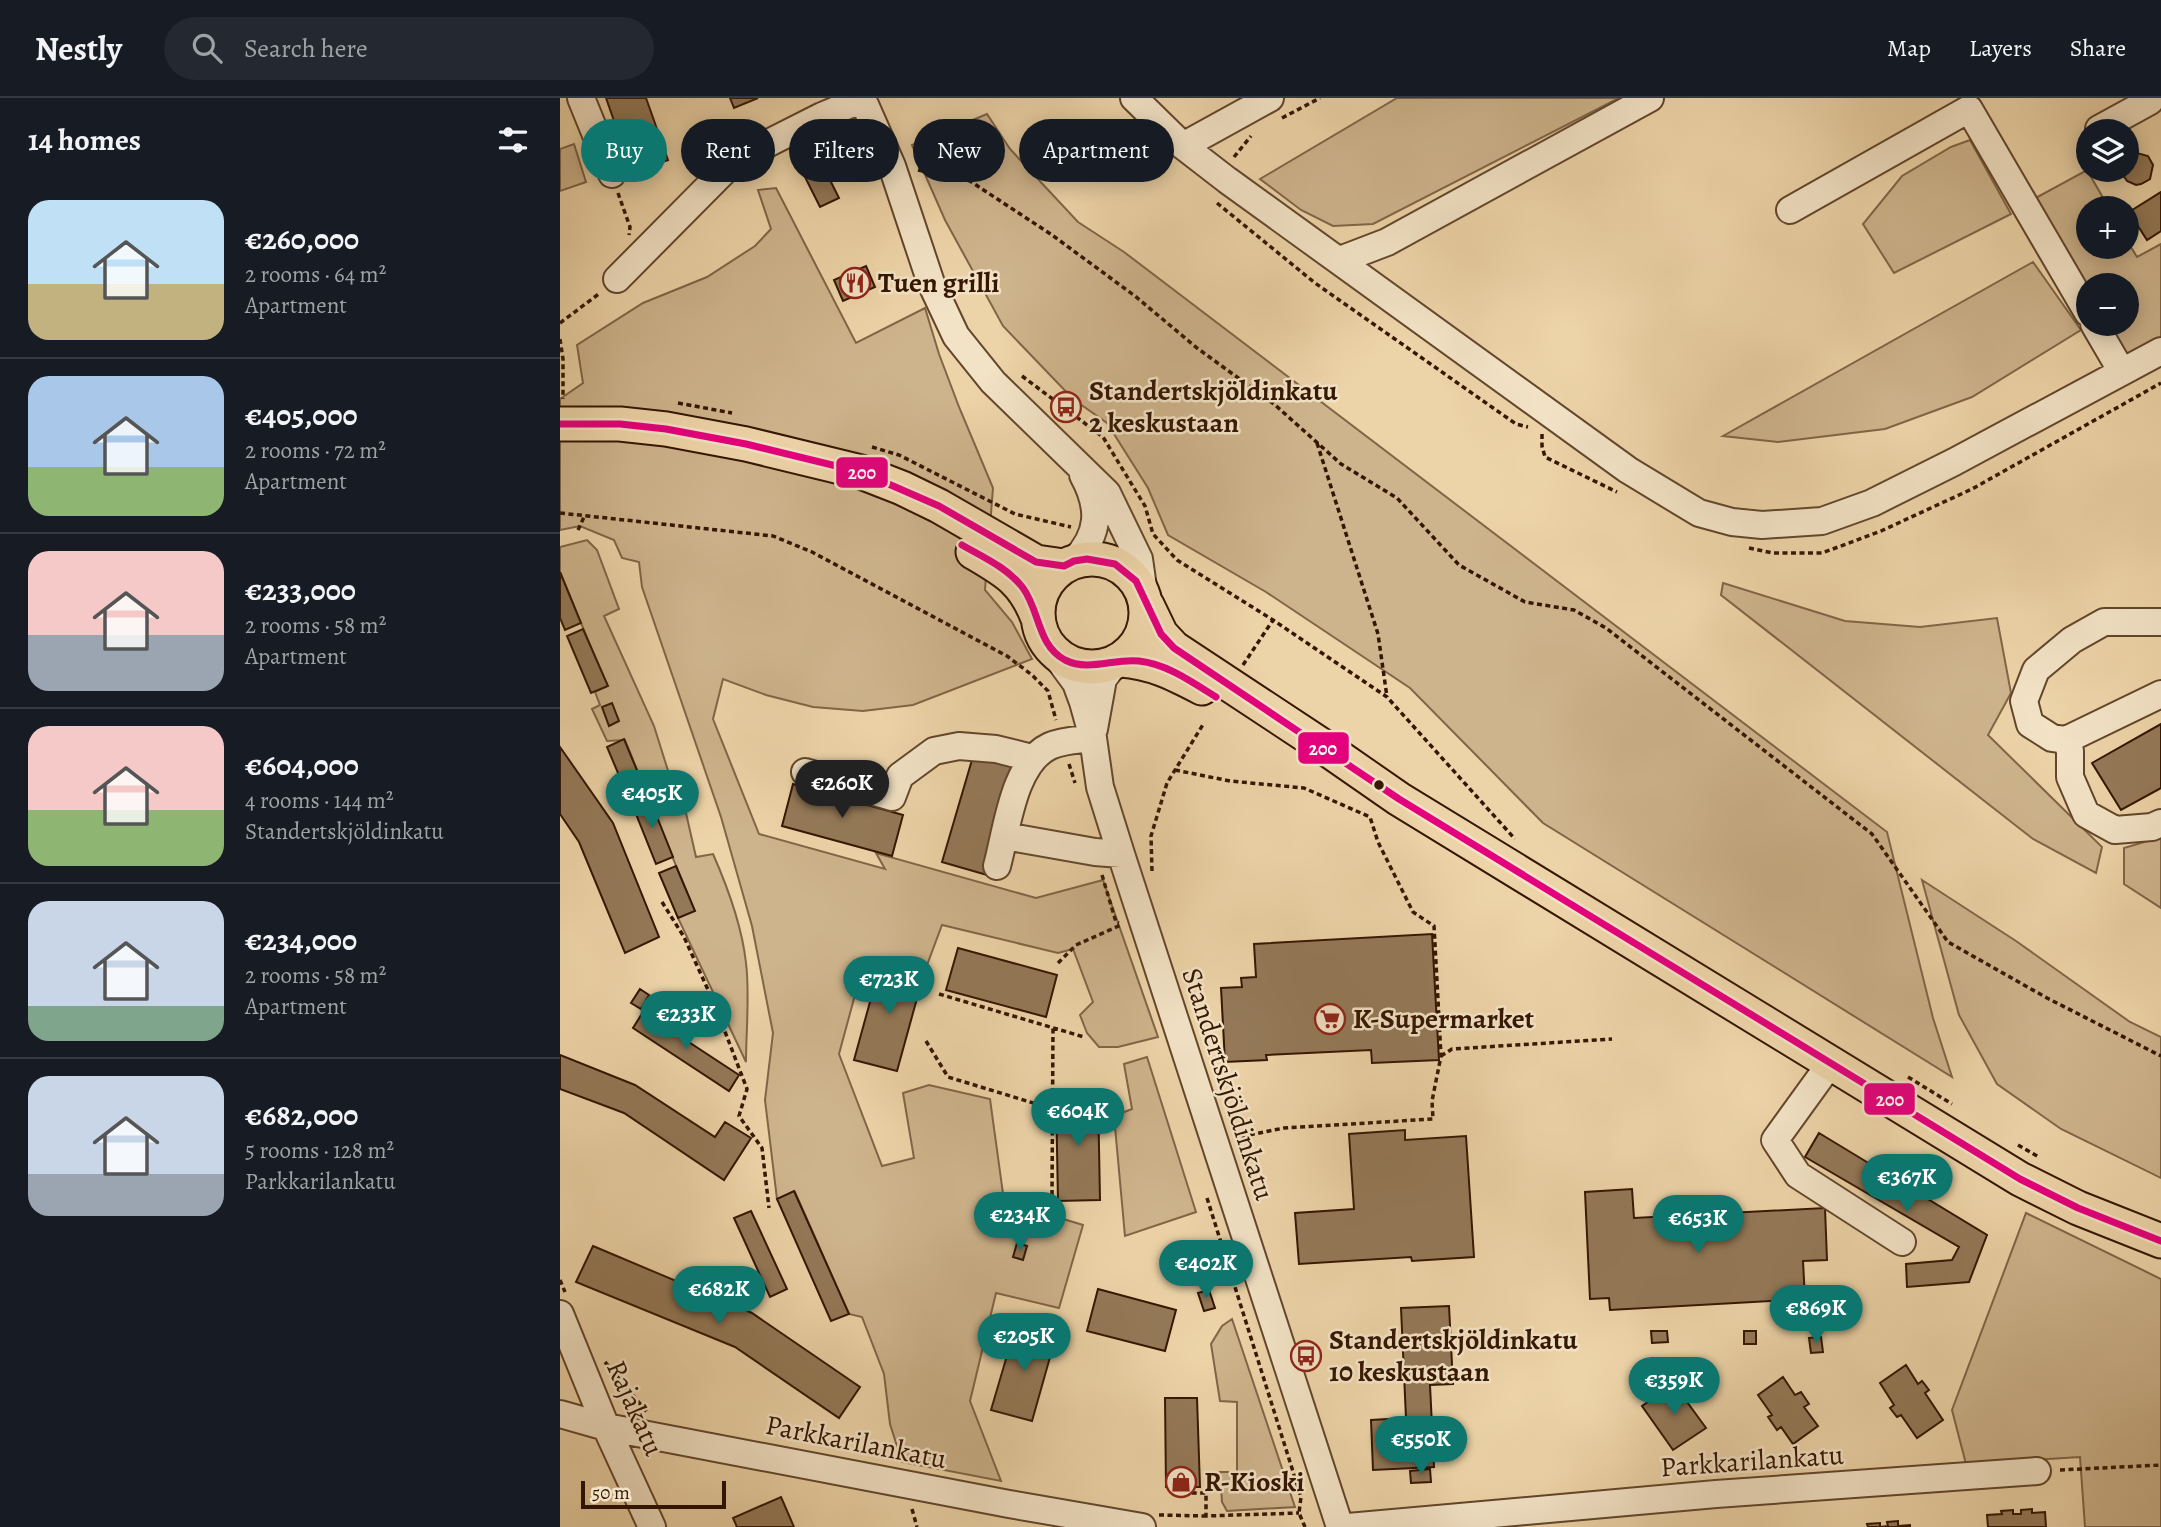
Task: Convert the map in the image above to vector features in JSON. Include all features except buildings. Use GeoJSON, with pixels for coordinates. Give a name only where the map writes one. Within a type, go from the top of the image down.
{"type":"FeatureCollection","features":[{"type":"Feature","properties":{"kind":"main road"},"geometry":{"type":"LineString","coordinates":[[561,411],[620,424],[666,429],[861,472],[902,488],[1036,562],[1069,564],[1087,559],[1115,564],[1136,581],[1161,634],[1174,648],[1399,799],[2020,1179],[2078,1208],[2161,1241]]}},
{"type":"Feature","properties":{"kind":"main road"},"geometry":{"type":"LineString","coordinates":[[788,455],[866,490],[1008,573],[1021,584],[1030,598],[1044,639],[1054,653],[1066,661],[1081,665],[1141,661],[1180,676],[1319,758],[1399,799]]}},
{"type":"Feature","properties":{"kind":"main road"},"geometry":{"type":"LineString","coordinates":[[1037,616],[1045,585],[1069,564]]}},
{"type":"Feature","properties":{"kind":"main road"},"geometry":{"type":"LineString","coordinates":[[1118,661],[1136,647],[1143,633],[1146,599]]}},
{"type":"Feature","properties":{"kind":"street"},"geometry":{"type":"LineString","coordinates":[[580,98],[589,119]]}},
{"type":"Feature","properties":{"kind":"street"},"geometry":{"type":"LineString","coordinates":[[1134,98],[1183,146],[1227,180],[1628,470],[1699,513],[1732,522],[1762,526],[1822,521],[1872,503],[2161,351]]}},
{"type":"Feature","properties":{"kind":"street"},"geometry":{"type":"LineString","coordinates":[[1340,260],[1387,242],[1650,98]]}},
{"type":"Feature","properties":{"kind":"street"},"geometry":{"type":"LineString","coordinates":[[617,279],[735,160],[822,116],[863,99],[882,140],[931,283],[956,336],[993,382],[1102,487],[1117,510],[1139,559],[1146,599]]}},
{"type":"Feature","properties":{"kind":"street"},"geometry":{"type":"LineString","coordinates":[[2124,119],[2153,107]]}},
{"type":"Feature","properties":{"kind":"street"},"geometry":{"type":"LineString","coordinates":[[1790,210],[1969,109],[2076,292]]}},
{"type":"Feature","properties":{"kind":"street"},"geometry":{"type":"LineString","coordinates":[[1183,146],[1272,111]]}},
{"type":"Feature","properties":{"kind":"street"},"geometry":{"type":"LineString","coordinates":[[2101,336],[2122,372]]}},
{"type":"Feature","properties":{"kind":"street"},"geometry":{"type":"LineString","coordinates":[[1069,564],[1086,549],[1091,538],[1095,512],[1092,495],[1078,464]]}},
{"type":"Feature","properties":{"kind":"street"},"geometry":{"type":"LineString","coordinates":[[2161,622],[2104,622],[2072,640],[2036,670],[2024,701],[2030,724],[2052,738],[2066,740],[2161,694]]}},
{"type":"Feature","properties":{"kind":"street","name":"Standertskjöldinkatu"},"geometry":{"type":"LineString","coordinates":[[1054,653],[1076,683],[1093,738],[1100,787],[1340,1527]]}},
{"type":"Feature","properties":{"kind":"street","name":"Standertskjöldinkatu"},"geometry":{"type":"LineString","coordinates":[[1093,738],[1103,679],[1118,661]]}},
{"type":"Feature","properties":{"kind":"street"},"geometry":{"type":"LineString","coordinates":[[997,866],[1020,779],[1032,758],[1050,746],[1093,738]]}},
{"type":"Feature","properties":{"kind":"street"},"geometry":{"type":"LineString","coordinates":[[2066,740],[2070,751],[2070,777],[2086,814],[2115,830],[2151,827],[2161,823]]}},
{"type":"Feature","properties":{"kind":"street"},"geometry":{"type":"LineString","coordinates":[[805,772],[892,797],[900,776],[934,751],[958,746],[996,749],[1032,758]]}},
{"type":"Feature","properties":{"kind":"street"},"geometry":{"type":"LineString","coordinates":[[1005,835],[1095,852],[1121,854]]}},
{"type":"Feature","properties":{"kind":"street"},"geometry":{"type":"LineString","coordinates":[[1830,1064],[1774,1140],[1798,1175],[1902,1242]]}},
{"type":"Feature","properties":{"kind":"street","name":"Rajakatu"},"geometry":{"type":"LineString","coordinates":[[565,1308],[607,1427],[652,1527]]}},
{"type":"Feature","properties":{"kind":"street","name":"Parkkarilankatu"},"geometry":{"type":"LineString","coordinates":[[560,1414],[607,1427],[1056,1520],[1142,1527]]}},
{"type":"Feature","properties":{"kind":"street","name":"Parkkarilankatu"},"geometry":{"type":"LineString","coordinates":[[1348,1527],[1728,1493],[2037,1471]]}},
{"type":"Feature","properties":{"kind":"path"},"geometry":{"type":"LineString","coordinates":[[1272,111],[1320,98]]}},
{"type":"Feature","properties":{"kind":"path"},"geometry":{"type":"LineString","coordinates":[[1251,136],[1235,153],[1227,180],[1224,210],[1315,283],[1516,424],[1529,428]]}},
{"type":"Feature","properties":{"kind":"path"},"geometry":{"type":"LineString","coordinates":[[912,169],[970,181],[1135,296],[1196,348],[1274,404],[1341,464],[1397,498],[1459,565],[1525,602],[1574,610],[1606,628],[1872,834],[1948,942],[2047,998],[2161,1056]]}},
{"type":"Feature","properties":{"kind":"path"},"geometry":{"type":"LineString","coordinates":[[615,182],[630,227],[628,241]]}},
{"type":"Feature","properties":{"kind":"path"},"geometry":{"type":"LineString","coordinates":[[560,323],[617,279]]}},
{"type":"Feature","properties":{"kind":"path"},"geometry":{"type":"LineString","coordinates":[[560,339],[563,359],[561,411]]}},
{"type":"Feature","properties":{"kind":"path"},"geometry":{"type":"LineString","coordinates":[[1013,370],[1103,437],[1145,506],[1153,534],[1164,548],[1186,566],[1273,620],[1387,697],[1516,839]]}},
{"type":"Feature","properties":{"kind":"path"},"geometry":{"type":"LineString","coordinates":[[1740,546],[1773,553],[1822,553],[1881,531],[1972,489],[2161,383]]}},
{"type":"Feature","properties":{"kind":"path"},"geometry":{"type":"LineString","coordinates":[[1542,431],[1545,457],[1626,497]]}},
{"type":"Feature","properties":{"kind":"path"},"geometry":{"type":"LineString","coordinates":[[1317,442],[1378,634],[1387,697]]}},
{"type":"Feature","properties":{"kind":"path"},"geometry":{"type":"LineString","coordinates":[[560,513],[774,536],[812,552],[1007,656],[1032,674],[1048,691],[1063,742]]}},
{"type":"Feature","properties":{"kind":"path"},"geometry":{"type":"LineString","coordinates":[[578,530],[584,517]]}},
{"type":"Feature","properties":{"kind":"path"},"geometry":{"type":"LineString","coordinates":[[1239,672],[1273,620]]}},
{"type":"Feature","properties":{"kind":"path"},"geometry":{"type":"LineString","coordinates":[[1152,875],[1151,835],[1167,783],[1204,723]]}},
{"type":"Feature","properties":{"kind":"path"},"geometry":{"type":"LineString","coordinates":[[1175,770],[1230,781],[1304,788],[1370,817],[1377,842],[1413,912],[1434,926],[1441,1056],[1432,1101],[1433,1119],[1284,1128],[1234,1138]]}},
{"type":"Feature","properties":{"kind":"path"},"geometry":{"type":"LineString","coordinates":[[662,902],[684,937],[714,1003],[747,1089],[738,1115],[762,1148],[769,1208]]}},
{"type":"Feature","properties":{"kind":"path"},"geometry":{"type":"LineString","coordinates":[[1058,963],[1076,946],[1122,924]]}},
{"type":"Feature","properties":{"kind":"path"},"geometry":{"type":"LineString","coordinates":[[939,994],[1084,1037]]}},
{"type":"Feature","properties":{"kind":"path"},"geometry":{"type":"LineString","coordinates":[[1052,1195],[1053,1028]]}},
{"type":"Feature","properties":{"kind":"path"},"geometry":{"type":"LineString","coordinates":[[1441,1056],[1452,1049],[1612,1039]]}},
{"type":"Feature","properties":{"kind":"path"},"geometry":{"type":"LineString","coordinates":[[926,1041],[948,1077],[1053,1109]]}},
{"type":"Feature","properties":{"kind":"path"},"geometry":{"type":"LineString","coordinates":[[1900,1073],[1955,1107]]}},
{"type":"Feature","properties":{"kind":"path"},"geometry":{"type":"LineString","coordinates":[[2018,1145],[2041,1158]]}},
{"type":"Feature","properties":{"kind":"path"},"geometry":{"type":"LineString","coordinates":[[1205,1191],[1301,1497],[1299,1513],[1305,1527]]}},
{"type":"Feature","properties":{"kind":"path"},"geometry":{"type":"LineString","coordinates":[[560,1280],[565,1308]]}},
{"type":"Feature","properties":{"kind":"path"},"geometry":{"type":"LineString","coordinates":[[597,1354],[614,1370],[652,1418],[654,1436]]}},
{"type":"Feature","properties":{"kind":"path"},"geometry":{"type":"LineString","coordinates":[[2037,1471],[2161,1465]]}},
{"type":"Feature","properties":{"kind":"path"},"geometry":{"type":"LineString","coordinates":[[1179,1487],[1181,1493],[1206,1493],[1206,1516],[1299,1513]]}},
{"type":"Feature","properties":{"kind":"path"},"geometry":{"type":"LineString","coordinates":[[912,1508],[917,1527]]}},
{"type":"Feature","properties":{"kind":"shaded area"},"geometry":{"type":"Polygon","coordinates":[[[1397,98],[1619,98],[1373,224],[1333,226],[1301,210],[1260,179],[1397,98]]]}},
{"type":"Feature","properties":{"kind":"shaded area"},"geometry":{"type":"Polygon","coordinates":[[[987,114],[990,119],[975,119],[987,114]]]}},
{"type":"Feature","properties":{"kind":"shaded area"},"geometry":{"type":"Polygon","coordinates":[[[1970,140],[2011,214],[1894,273],[1863,224],[1902,176],[1951,147],[1970,140]]]}},
{"type":"Feature","properties":{"kind":"shaded area"},"geometry":{"type":"Polygon","coordinates":[[[1005,141],[1019,159],[1019,182],[1041,182],[1078,222],[1124,252],[1887,832],[1933,1018],[1952,1077],[1543,823],[1410,688],[1266,592],[1168,535],[1148,488],[1107,423],[1073,399],[1003,326],[945,220],[928,182],[1005,182],[1005,141]]]}},
{"type":"Feature","properties":{"kind":"shaded area"},"geometry":{"type":"Polygon","coordinates":[[[574,144],[581,166],[581,182],[586,182],[560,191],[560,149],[574,144]]]}},
{"type":"Feature","properties":{"kind":"shaded area"},"geometry":{"type":"Polygon","coordinates":[[[2076,176],[2076,182],[2094,182],[2102,196],[2076,196],[2076,259],[2139,259],[2139,256],[2161,244],[2161,341],[2127,360],[2112,336],[2139,336],[2139,273],[2076,274],[2032,200],[2076,176]]]}},
{"type":"Feature","properties":{"kind":"shaded area"},"geometry":{"type":"Polygon","coordinates":[[[776,188],[856,343],[925,308],[959,407],[993,488],[985,590],[1012,622],[1032,659],[913,705],[863,711],[813,707],[766,695],[723,679],[713,719],[759,834],[885,869],[876,853],[1036,898],[1103,880],[1158,1037],[1118,1047],[1099,1047],[1087,1033],[1080,1015],[1093,1002],[1073,949],[1058,953],[942,925],[924,973],[865,958],[839,1054],[882,1166],[914,1158],[903,1093],[929,1085],[990,1099],[1004,1201],[1083,1225],[1059,1308],[996,1293],[970,1401],[1001,1481],[902,1462],[890,1424],[884,1374],[862,1317],[849,1314],[795,1192],[777,1199],[765,1100],[773,1033],[752,926],[721,817],[642,587],[639,562],[622,558],[614,540],[580,526],[560,530],[560,399],[583,383],[577,345],[643,303],[707,277],[755,246],[771,229],[758,190],[776,188]]]}},
{"type":"Feature","properties":{"kind":"shaded area"},"geometry":{"type":"Polygon","coordinates":[[[2033,262],[2076,323],[2076,333],[1972,397],[1885,429],[1778,442],[1723,436],[2033,262]]]}},
{"type":"Feature","properties":{"kind":"shaded area"},"geometry":{"type":"Polygon","coordinates":[[[587,540],[597,550],[619,609],[604,616],[654,726],[670,777],[678,778],[696,857],[713,854],[734,907],[747,975],[746,1062],[678,918],[694,910],[625,740],[607,741],[592,709],[600,705],[595,692],[607,686],[560,572],[560,547],[587,540]]]}},
{"type":"Feature","properties":{"kind":"shaded area"},"geometry":{"type":"Polygon","coordinates":[[[1723,583],[1845,621],[1920,627],[1997,618],[2011,693],[1988,735],[2102,847],[2096,873],[2033,839],[1721,595],[1723,583]]]}},
{"type":"Feature","properties":{"kind":"shaded area"},"geometry":{"type":"Polygon","coordinates":[[[2161,837],[2161,908],[2124,884],[2124,848],[2161,837]]]}},
{"type":"Feature","properties":{"kind":"shaded area"},"geometry":{"type":"Polygon","coordinates":[[[1922,880],[2016,941],[2130,1022],[2161,1037],[2161,1178],[2061,1129],[1997,1084],[1959,1015],[1922,880]]]}},
{"type":"Feature","properties":{"kind":"shaded area"},"geometry":{"type":"Polygon","coordinates":[[[1147,1057],[1196,1212],[1125,1236],[1114,1116],[1132,1109],[1124,1064],[1147,1057]]]}},
{"type":"Feature","properties":{"kind":"shaded area"},"geometry":{"type":"Polygon","coordinates":[[[2026,1213],[2161,1279],[2161,1527],[2085,1527],[2080,1457],[1966,1464],[1952,1410],[2026,1213]]]}},
{"type":"Feature","properties":{"kind":"shaded area"},"geometry":{"type":"Polygon","coordinates":[[[1232,1319],[1295,1507],[1227,1511],[1222,1502],[1220,1472],[1237,1472],[1237,1402],[1220,1401],[1211,1344],[1222,1326],[1232,1319]]]}},
{"type":"Feature","properties":{"kind":"transit line","name":"200"},"geometry":{"type":"LineString","coordinates":[[560,424],[620,424],[666,429],[746,444],[861,472],[939,506],[1036,562],[1064,566],[1087,559],[1115,564],[1136,581],[1161,634],[1174,648],[1399,799],[2020,1179],[2078,1208],[2161,1241]]}},
{"type":"Feature","properties":{"kind":"transit line","name":"200"},"geometry":{"type":"LineString","coordinates":[[962,545],[995,564],[1017,581],[1029,597],[1049,646],[1065,660],[1083,665],[1130,661],[1149,663],[1179,674],[1216,697]]}},
{"type":"Feature","properties":{"kind":"place","name":"Tuen grilli"},"geometry":{"type":"Point","coordinates":[855,283]}},
{"type":"Feature","properties":{"kind":"place","name":"Standertskjöldinkatu 2 keskustaan"},"geometry":{"type":"Point","coordinates":[1066,407]}},
{"type":"Feature","properties":{"kind":"place","name":"K-Supermarket"},"geometry":{"type":"Point","coordinates":[1330,1019]}},
{"type":"Feature","properties":{"kind":"place","name":"Standertskjöldinkatu 10 keskustaan"},"geometry":{"type":"Point","coordinates":[1306,1356]}},
{"type":"Feature","properties":{"kind":"place","name":"R-Kioski"},"geometry":{"type":"Point","coordinates":[1181,1482]}}]}
